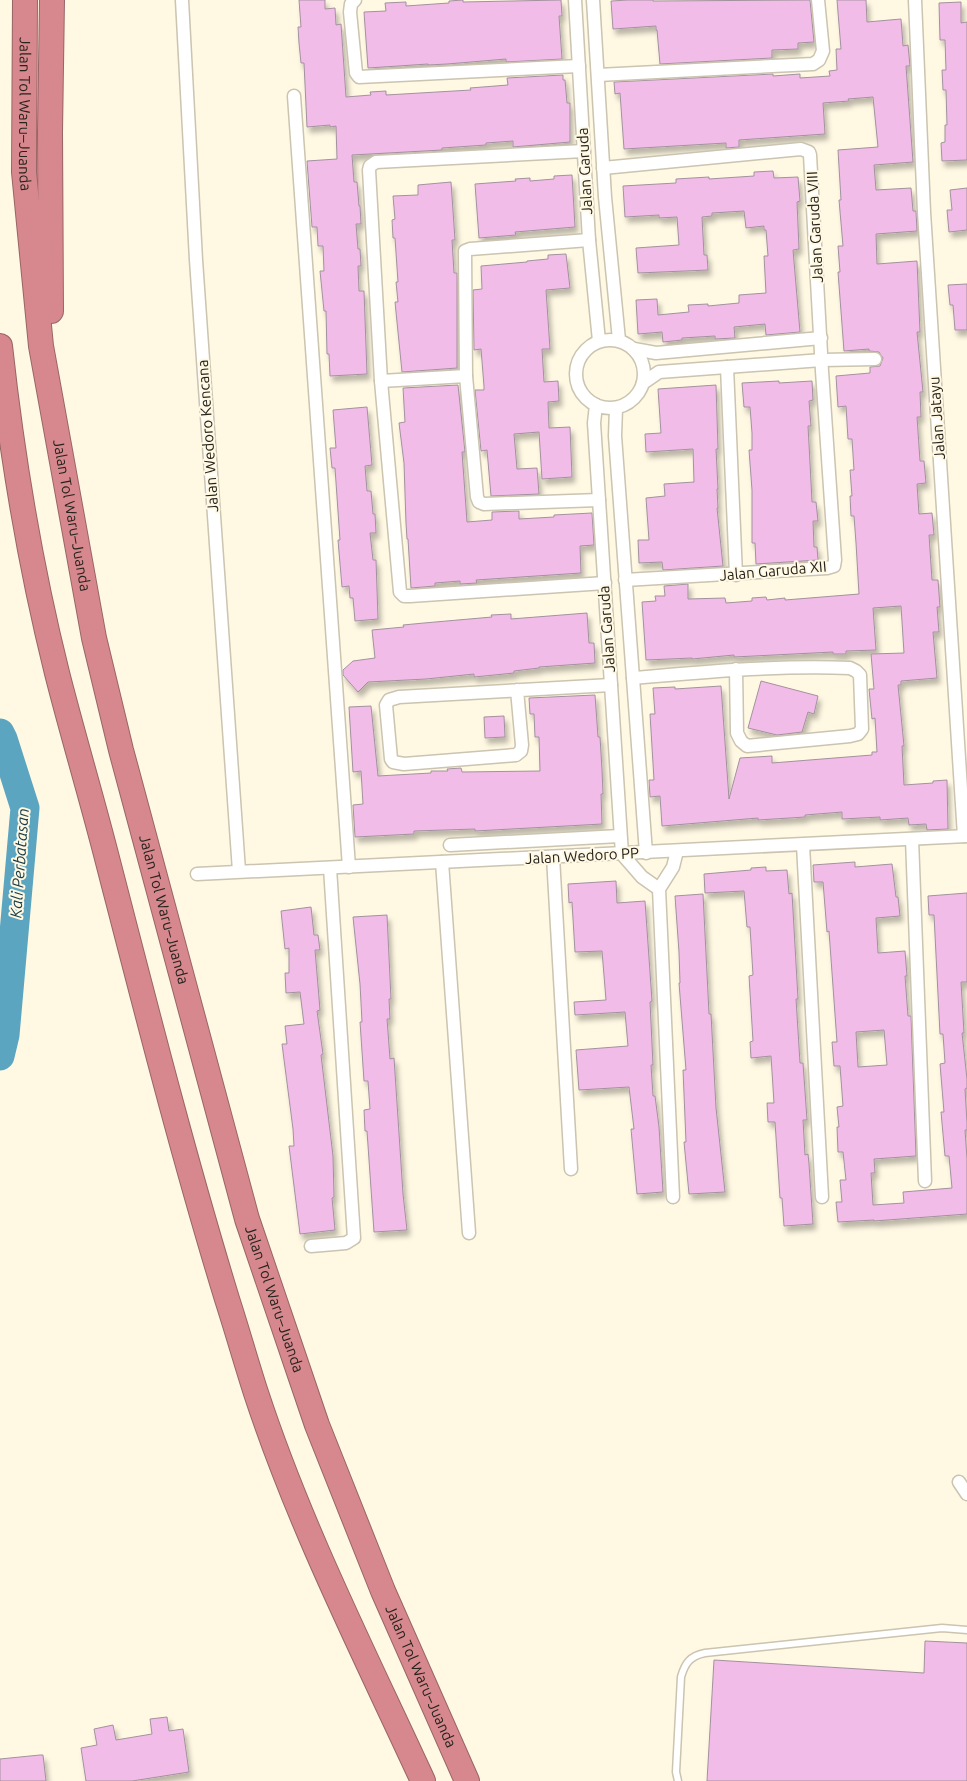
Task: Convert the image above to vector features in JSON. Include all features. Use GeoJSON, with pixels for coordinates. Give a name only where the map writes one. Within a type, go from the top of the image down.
{"type":"FeatureCollection","features":[{"type":"Feature","properties":{"kind":"highway","name":"Jalan Tol Waru–Juanda"},"geometry":{"type":"LineString","coordinates":[[24,0],[24,172],[42,346],[94,638],[121,750],[247,1219],[317,1425],[383,1591],[467,1781]]}},
{"type":"Feature","properties":{"kind":"highway"},"geometry":{"type":"LineString","coordinates":[[42,346],[51,322],[50,132],[52,0]]}},
{"type":"Feature","properties":{"kind":"highway"},"geometry":{"type":"LineString","coordinates":[[0,346],[8,419],[24,522],[57,672],[95,809],[164,1080],[205,1227],[256,1394],[292,1488],[364,1656],[423,1781]]}},
{"type":"Feature","properties":{"kind":"street","name":"Jalan Wedoro Kencana"},"geometry":{"type":"LineString","coordinates":[[182,0],[197,280],[239,871]]}},
{"type":"Feature","properties":{"kind":"street"},"geometry":{"type":"LineString","coordinates":[[355,0],[351,4],[350,12],[356,73],[359,77],[579,66]]}},
{"type":"Feature","properties":{"kind":"street","name":"Jalan Garuda"},"geometry":{"type":"LineString","coordinates":[[575,0],[589,240],[599,341]]}},
{"type":"Feature","properties":{"kind":"street","name":"Jalan Garuda"},"geometry":{"type":"LineString","coordinates":[[593,0],[605,197],[619,340]]}},
{"type":"Feature","properties":{"kind":"street"},"geometry":{"type":"LineString","coordinates":[[598,75],[813,64],[819,60],[823,51],[818,0]]}},
{"type":"Feature","properties":{"kind":"street","name":"Jalan Jatayu"},"geometry":{"type":"LineString","coordinates":[[915,0],[924,212],[966,836]]}},
{"type":"Feature","properties":{"kind":"street"},"geometry":{"type":"LineString","coordinates":[[294,96],[349,867]]}},
{"type":"Feature","properties":{"kind":"street"},"geometry":{"type":"LineString","coordinates":[[581,104],[599,104]]}},
{"type":"Feature","properties":{"kind":"street","name":"Jalan Garuda VIII"},"geometry":{"type":"LineString","coordinates":[[603,168],[801,149],[809,152],[822,360]]}},
{"type":"Feature","properties":{"kind":"street"},"geometry":{"type":"LineString","coordinates":[[584,151],[376,162],[370,166],[369,170],[381,381],[398,590],[402,594],[410,596],[604,583]]}},
{"type":"Feature","properties":{"kind":"street"},"geometry":{"type":"LineString","coordinates":[[587,198],[605,197]]}},
{"type":"Feature","properties":{"kind":"street"},"geometry":{"type":"LineString","coordinates":[[589,240],[470,249],[465,251],[466,376],[476,497],[478,502],[484,504],[599,500]]}},
{"type":"Feature","properties":{"kind":"street"},"geometry":{"type":"LineString","coordinates":[[634,349],[643,365],[643,383],[638,394],[628,403],[616,408],[596,405],[587,399],[580,389],[576,378],[577,367],[581,356],[589,347],[599,341],[619,340],[634,349],[656,352],[821,338]]}},
{"type":"Feature","properties":{"kind":"street"},"geometry":{"type":"LineString","coordinates":[[762,343],[764,364]]}},
{"type":"Feature","properties":{"kind":"street"},"geometry":{"type":"LineString","coordinates":[[691,350],[693,369]]}},
{"type":"Feature","properties":{"kind":"street"},"geometry":{"type":"LineString","coordinates":[[643,383],[659,372],[822,360],[875,359]]}},
{"type":"Feature","properties":{"kind":"street","name":"Jalan Garuda XII"},"geometry":{"type":"LineString","coordinates":[[626,580],[736,575],[826,568],[832,567],[835,564],[822,360]]}},
{"type":"Feature","properties":{"kind":"street"},"geometry":{"type":"LineString","coordinates":[[727,367],[736,575]]}},
{"type":"Feature","properties":{"kind":"street"},"geometry":{"type":"LineString","coordinates":[[381,381],[466,376]]}},
{"type":"Feature","properties":{"kind":"street","name":"Jalan Garuda"},"geometry":{"type":"LineString","coordinates":[[596,405],[594,423],[622,854]]}},
{"type":"Feature","properties":{"kind":"street","name":"Jalan Garuda"},"geometry":{"type":"LineString","coordinates":[[616,408],[615,436],[646,852]]}},
{"type":"Feature","properties":{"kind":"street"},"geometry":{"type":"LineString","coordinates":[[602,540],[623,538]]}},
{"type":"Feature","properties":{"kind":"street"},"geometry":{"type":"LineString","coordinates":[[608,645],[630,645]]}},
{"type":"Feature","properties":{"kind":"street"},"geometry":{"type":"LineString","coordinates":[[632,678],[736,669],[808,666],[850,668],[860,675],[862,729],[858,734],[850,736],[747,746],[740,741],[737,733],[736,669]]}},
{"type":"Feature","properties":{"kind":"street"},"geometry":{"type":"LineString","coordinates":[[517,690],[522,747],[516,755],[404,764],[393,762],[391,759],[386,705],[389,700],[400,697],[517,690],[611,685]]}},
{"type":"Feature","properties":{"kind":"street"},"geometry":{"type":"LineString","coordinates":[[618,800],[642,799]]}},
{"type":"Feature","properties":{"kind":"street"},"geometry":{"type":"LineString","coordinates":[[450,845],[620,836]]}},
{"type":"Feature","properties":{"kind":"street","name":"Jalan Wedoro PP"},"geometry":{"type":"LineString","coordinates":[[197,874],[966,836]]}},
{"type":"Feature","properties":{"kind":"street"},"geometry":{"type":"LineString","coordinates":[[912,839],[925,1181]]}},
{"type":"Feature","properties":{"kind":"street"},"geometry":{"type":"LineString","coordinates":[[802,845],[822,1197]]}},
{"type":"Feature","properties":{"kind":"street"},"geometry":{"type":"LineString","coordinates":[[674,1197],[659,889],[673,867],[677,851]]}},
{"type":"Feature","properties":{"kind":"street"},"geometry":{"type":"LineString","coordinates":[[622,854],[642,878],[659,889]]}},
{"type":"Feature","properties":{"kind":"street"},"geometry":{"type":"LineString","coordinates":[[553,857],[572,1169]]}},
{"type":"Feature","properties":{"kind":"street"},"geometry":{"type":"LineString","coordinates":[[442,862],[469,1233]]}},
{"type":"Feature","properties":{"kind":"street"},"geometry":{"type":"LineString","coordinates":[[311,1246],[346,1243],[354,1238],[330,868]]}},
{"type":"Feature","properties":{"kind":"street"},"geometry":{"type":"LineString","coordinates":[[959,1482],[967,1494]]}},
{"type":"Feature","properties":{"kind":"lane"},"geometry":{"type":"LineString","coordinates":[[678,1781],[676,1772],[681,1677],[683,1668],[691,1657],[705,1653],[942,1628],[967,1630]]}},
{"type":"Feature","properties":{"kind":"building"},"geometry":{"type":"Polygon","coordinates":[[[299,0],[325,0],[325,9],[335,8],[336,25],[341,24],[346,97],[371,95],[370,92],[386,91],[386,95],[471,90],[470,88],[508,85],[507,78],[563,75],[567,103],[570,103],[570,142],[513,147],[513,141],[442,148],[442,150],[352,155],[354,182],[357,182],[360,206],[361,224],[356,224],[361,266],[358,266],[359,291],[364,291],[367,374],[330,376],[329,354],[327,354],[326,311],[324,311],[320,271],[324,271],[323,246],[318,246],[317,227],[312,227],[307,161],[337,159],[336,126],[307,127],[304,63],[301,63],[299,43],[298,27],[301,27],[299,0]]]}},
{"type":"Feature","properties":{"kind":"building"},"geometry":{"type":"Polygon","coordinates":[[[463,0],[463,2],[561,0],[562,16],[559,16],[562,59],[506,62],[506,59],[368,68],[364,12],[386,11],[385,3],[406,2],[406,6],[449,3],[449,1],[463,0]]]}},
{"type":"Feature","properties":{"kind":"building"},"geometry":{"type":"Polygon","coordinates":[[[810,0],[814,42],[798,43],[798,49],[772,50],[772,58],[660,64],[656,26],[613,29],[611,1],[810,0]]]}},
{"type":"Feature","properties":{"kind":"building"},"geometry":{"type":"Polygon","coordinates":[[[837,0],[866,0],[867,22],[901,19],[903,46],[908,45],[910,66],[906,66],[913,162],[874,165],[876,190],[911,188],[913,211],[916,211],[917,231],[876,234],[877,264],[917,261],[920,332],[917,332],[923,392],[920,392],[921,417],[917,417],[920,461],[924,461],[926,483],[917,484],[919,514],[932,513],[934,535],[929,535],[932,580],[938,580],[940,607],[937,607],[939,632],[933,632],[937,678],[901,681],[901,685],[898,685],[904,746],[902,746],[904,785],[947,780],[948,829],[927,830],[926,824],[909,825],[908,818],[880,820],[880,817],[842,819],[842,812],[805,815],[805,817],[758,820],[758,818],[662,826],[660,796],[650,797],[649,780],[654,780],[650,714],[655,714],[653,688],[675,687],[675,689],[721,686],[729,799],[740,758],[772,756],[772,763],[872,755],[872,752],[877,752],[875,718],[872,719],[869,689],[874,689],[871,654],[904,653],[901,606],[873,608],[876,650],[846,651],[846,654],[833,654],[833,652],[646,660],[642,602],[656,601],[655,596],[665,596],[664,586],[688,584],[688,599],[725,598],[726,603],[752,601],[752,598],[766,597],[767,600],[785,598],[785,600],[859,594],[854,516],[851,516],[850,496],[852,496],[850,470],[854,470],[852,439],[848,439],[846,406],[838,407],[836,376],[870,373],[870,367],[880,366],[883,358],[879,352],[869,351],[869,349],[844,351],[838,272],[840,272],[838,246],[843,246],[839,200],[841,200],[838,150],[878,147],[873,97],[823,103],[825,134],[739,140],[739,147],[726,148],[726,143],[624,149],[620,93],[615,94],[614,82],[773,74],[773,76],[800,74],[800,78],[830,76],[829,71],[837,70],[836,49],[841,49],[837,0]]]}},
{"type":"Feature","properties":{"kind":"building"},"geometry":{"type":"Polygon","coordinates":[[[961,2],[961,23],[967,22],[967,160],[942,161],[941,143],[945,142],[945,125],[947,125],[946,90],[943,90],[942,70],[946,70],[945,40],[940,40],[939,3],[961,2]]]}},
{"type":"Feature","properties":{"kind":"building"},"geometry":{"type":"Polygon","coordinates":[[[773,171],[774,178],[798,177],[800,201],[797,202],[799,249],[793,250],[800,332],[766,335],[765,324],[734,327],[735,338],[715,339],[715,336],[682,338],[682,340],[663,342],[662,332],[638,334],[636,300],[657,299],[658,315],[689,312],[688,305],[708,304],[708,306],[739,303],[739,295],[766,293],[764,256],[768,256],[766,230],[764,230],[764,226],[746,228],[744,211],[712,213],[712,216],[702,217],[704,255],[707,255],[708,270],[638,273],[636,248],[679,245],[677,217],[659,218],[659,215],[625,217],[623,186],[676,183],[676,179],[754,176],[754,172],[773,171]]]}},
{"type":"Feature","properties":{"kind":"building"},"geometry":{"type":"Polygon","coordinates":[[[572,175],[575,227],[515,232],[516,235],[479,238],[475,184],[530,178],[530,181],[554,179],[554,176],[572,175]]]}},
{"type":"Feature","properties":{"kind":"building"},"geometry":{"type":"Polygon","coordinates":[[[451,182],[455,240],[452,240],[454,273],[457,273],[457,368],[402,372],[395,302],[398,302],[396,282],[398,282],[395,238],[393,238],[392,220],[395,219],[393,196],[418,195],[418,185],[451,182]]]}},
{"type":"Feature","properties":{"kind":"building"},"geometry":{"type":"Polygon","coordinates":[[[967,188],[967,230],[949,232],[947,210],[952,210],[950,190],[967,188]]]}},
{"type":"Feature","properties":{"kind":"building"},"geometry":{"type":"Polygon","coordinates":[[[566,254],[570,288],[546,290],[550,349],[542,349],[544,382],[558,381],[559,401],[548,402],[549,428],[570,427],[572,477],[542,479],[539,432],[514,434],[517,469],[537,468],[539,494],[491,496],[487,450],[481,451],[475,390],[484,390],[484,386],[481,349],[474,350],[473,290],[482,289],[481,266],[527,262],[548,259],[548,255],[566,254]]]}},
{"type":"Feature","properties":{"kind":"building"},"geometry":{"type":"Polygon","coordinates":[[[967,284],[967,330],[955,330],[953,305],[950,305],[948,285],[967,284]]]}},
{"type":"Feature","properties":{"kind":"building"},"geometry":{"type":"Polygon","coordinates":[[[779,381],[779,383],[812,381],[813,400],[809,401],[811,426],[808,426],[812,502],[816,502],[818,521],[813,521],[814,547],[817,547],[818,560],[756,564],[755,543],[752,543],[752,490],[749,450],[752,450],[750,407],[744,407],[742,383],[779,381]]]}},
{"type":"Feature","properties":{"kind":"building"},"geometry":{"type":"Polygon","coordinates":[[[458,385],[465,452],[462,452],[467,522],[492,520],[492,512],[519,511],[519,519],[592,513],[594,545],[580,546],[581,573],[476,580],[477,583],[460,584],[460,581],[435,583],[435,586],[411,588],[404,463],[399,423],[405,422],[403,388],[458,385]]]}},
{"type":"Feature","properties":{"kind":"building"},"geometry":{"type":"Polygon","coordinates":[[[716,385],[717,508],[723,566],[663,570],[662,562],[639,563],[638,540],[649,540],[646,498],[665,496],[664,484],[694,482],[693,449],[646,452],[645,434],[661,433],[658,389],[716,385]]]}},
{"type":"Feature","properties":{"kind":"building"},"geometry":{"type":"Polygon","coordinates":[[[367,407],[372,465],[365,466],[367,491],[371,491],[373,514],[375,514],[376,533],[370,533],[373,560],[376,560],[378,619],[355,621],[353,598],[350,598],[349,586],[342,587],[335,468],[332,468],[330,448],[336,448],[333,410],[367,407]]]}},
{"type":"Feature","properties":{"kind":"building"},"geometry":{"type":"Polygon","coordinates":[[[587,613],[589,643],[594,643],[595,663],[539,667],[514,671],[514,673],[474,677],[474,674],[368,682],[358,692],[343,675],[343,670],[353,661],[375,658],[372,630],[404,627],[403,625],[492,617],[491,615],[511,614],[511,619],[587,613]]]}},
{"type":"Feature","properties":{"kind":"building"},"geometry":{"type":"Polygon","coordinates":[[[761,681],[818,696],[814,714],[808,712],[802,732],[777,735],[748,728],[761,681]]]}},
{"type":"Feature","properties":{"kind":"building"},"geometry":{"type":"Polygon","coordinates":[[[595,695],[602,770],[602,824],[475,831],[475,829],[414,831],[414,834],[355,837],[353,805],[363,804],[361,771],[353,772],[349,707],[371,706],[378,776],[431,773],[431,771],[448,771],[447,769],[461,768],[462,772],[540,771],[539,737],[535,737],[534,714],[530,714],[529,698],[595,695]]]}},
{"type":"Feature","properties":{"kind":"building"},"geometry":{"type":"Polygon","coordinates":[[[504,716],[505,737],[485,738],[484,717],[504,716]]]}},
{"type":"Feature","properties":{"kind":"building"},"geometry":{"type":"Polygon","coordinates":[[[855,862],[855,867],[892,864],[896,897],[898,897],[900,916],[876,918],[878,953],[905,951],[908,1016],[911,1016],[916,1156],[874,1159],[875,1173],[871,1173],[873,1205],[904,1203],[903,1192],[952,1188],[949,1156],[945,1156],[941,1112],[944,1112],[940,1064],[945,1063],[943,1034],[940,1034],[934,915],[929,915],[928,896],[967,893],[967,982],[961,982],[964,1033],[962,1033],[967,1079],[967,1088],[965,1089],[967,1130],[965,1130],[967,1214],[838,1222],[836,1202],[842,1202],[840,1180],[846,1180],[843,1152],[838,1152],[837,1127],[839,1127],[837,1107],[843,1106],[840,1066],[834,1066],[832,1042],[837,1042],[829,931],[827,932],[823,882],[814,882],[813,865],[855,862]],[[884,1030],[856,1032],[858,1067],[887,1065],[884,1030]]]}},
{"type":"Feature","properties":{"kind":"building"},"geometry":{"type":"Polygon","coordinates":[[[766,867],[766,871],[787,870],[789,894],[792,893],[800,1063],[803,1063],[807,1120],[803,1120],[805,1155],[808,1154],[813,1224],[784,1226],[782,1198],[780,1198],[775,1122],[768,1122],[767,1103],[774,1103],[771,1056],[751,1058],[750,1042],[753,1041],[749,976],[753,975],[750,927],[747,927],[744,891],[705,893],[704,874],[766,867]]]}},
{"type":"Feature","properties":{"kind":"building"},"geometry":{"type":"Polygon","coordinates":[[[616,881],[617,903],[645,901],[652,1001],[650,1002],[653,1065],[651,1065],[653,1096],[655,1096],[659,1127],[663,1192],[637,1194],[631,1129],[634,1129],[629,1087],[579,1090],[576,1050],[628,1046],[625,1012],[575,1015],[574,1002],[606,1000],[602,951],[575,952],[572,902],[569,903],[568,884],[616,881]]]}},
{"type":"Feature","properties":{"kind":"building"},"geometry":{"type":"Polygon","coordinates":[[[703,894],[709,1014],[711,1014],[716,1108],[725,1192],[689,1194],[684,1142],[686,1142],[683,1070],[686,1070],[675,896],[703,894]]]}},
{"type":"Feature","properties":{"kind":"building"},"geometry":{"type":"Polygon","coordinates":[[[311,907],[314,935],[318,935],[320,950],[315,950],[320,1010],[317,1011],[333,1156],[334,1197],[332,1198],[335,1230],[300,1234],[289,1146],[294,1146],[293,1129],[282,1044],[287,1044],[285,1026],[304,1024],[300,992],[286,993],[285,973],[289,973],[289,948],[285,949],[281,911],[311,907]]]}},
{"type":"Feature","properties":{"kind":"building"},"geometry":{"type":"Polygon","coordinates":[[[387,915],[391,999],[389,999],[390,1019],[387,1019],[390,1059],[394,1058],[407,1230],[374,1232],[364,1110],[370,1109],[368,1081],[364,1081],[360,1022],[362,1022],[360,984],[353,917],[387,915]]]}},
{"type":"Feature","properties":{"kind":"building"},"geometry":{"type":"Polygon","coordinates":[[[925,1641],[967,1643],[967,1781],[707,1781],[714,1660],[924,1673],[925,1641]]]}},
{"type":"Feature","properties":{"kind":"building"},"geometry":{"type":"Polygon","coordinates":[[[167,1717],[169,1731],[183,1729],[189,1772],[132,1781],[86,1781],[81,1748],[97,1745],[94,1729],[113,1725],[116,1740],[152,1734],[150,1719],[167,1717]]]}},
{"type":"Feature","properties":{"kind":"building"},"geometry":{"type":"Polygon","coordinates":[[[43,1755],[46,1781],[0,1781],[0,1759],[43,1755]]]}},
{"type":"Feature","properties":{"kind":"waterway","name":"Kali Perbatasan"},"geometry":{"type":"LineString","coordinates":[[0,733],[25,808],[5,1035],[0,1056]]}}]}
